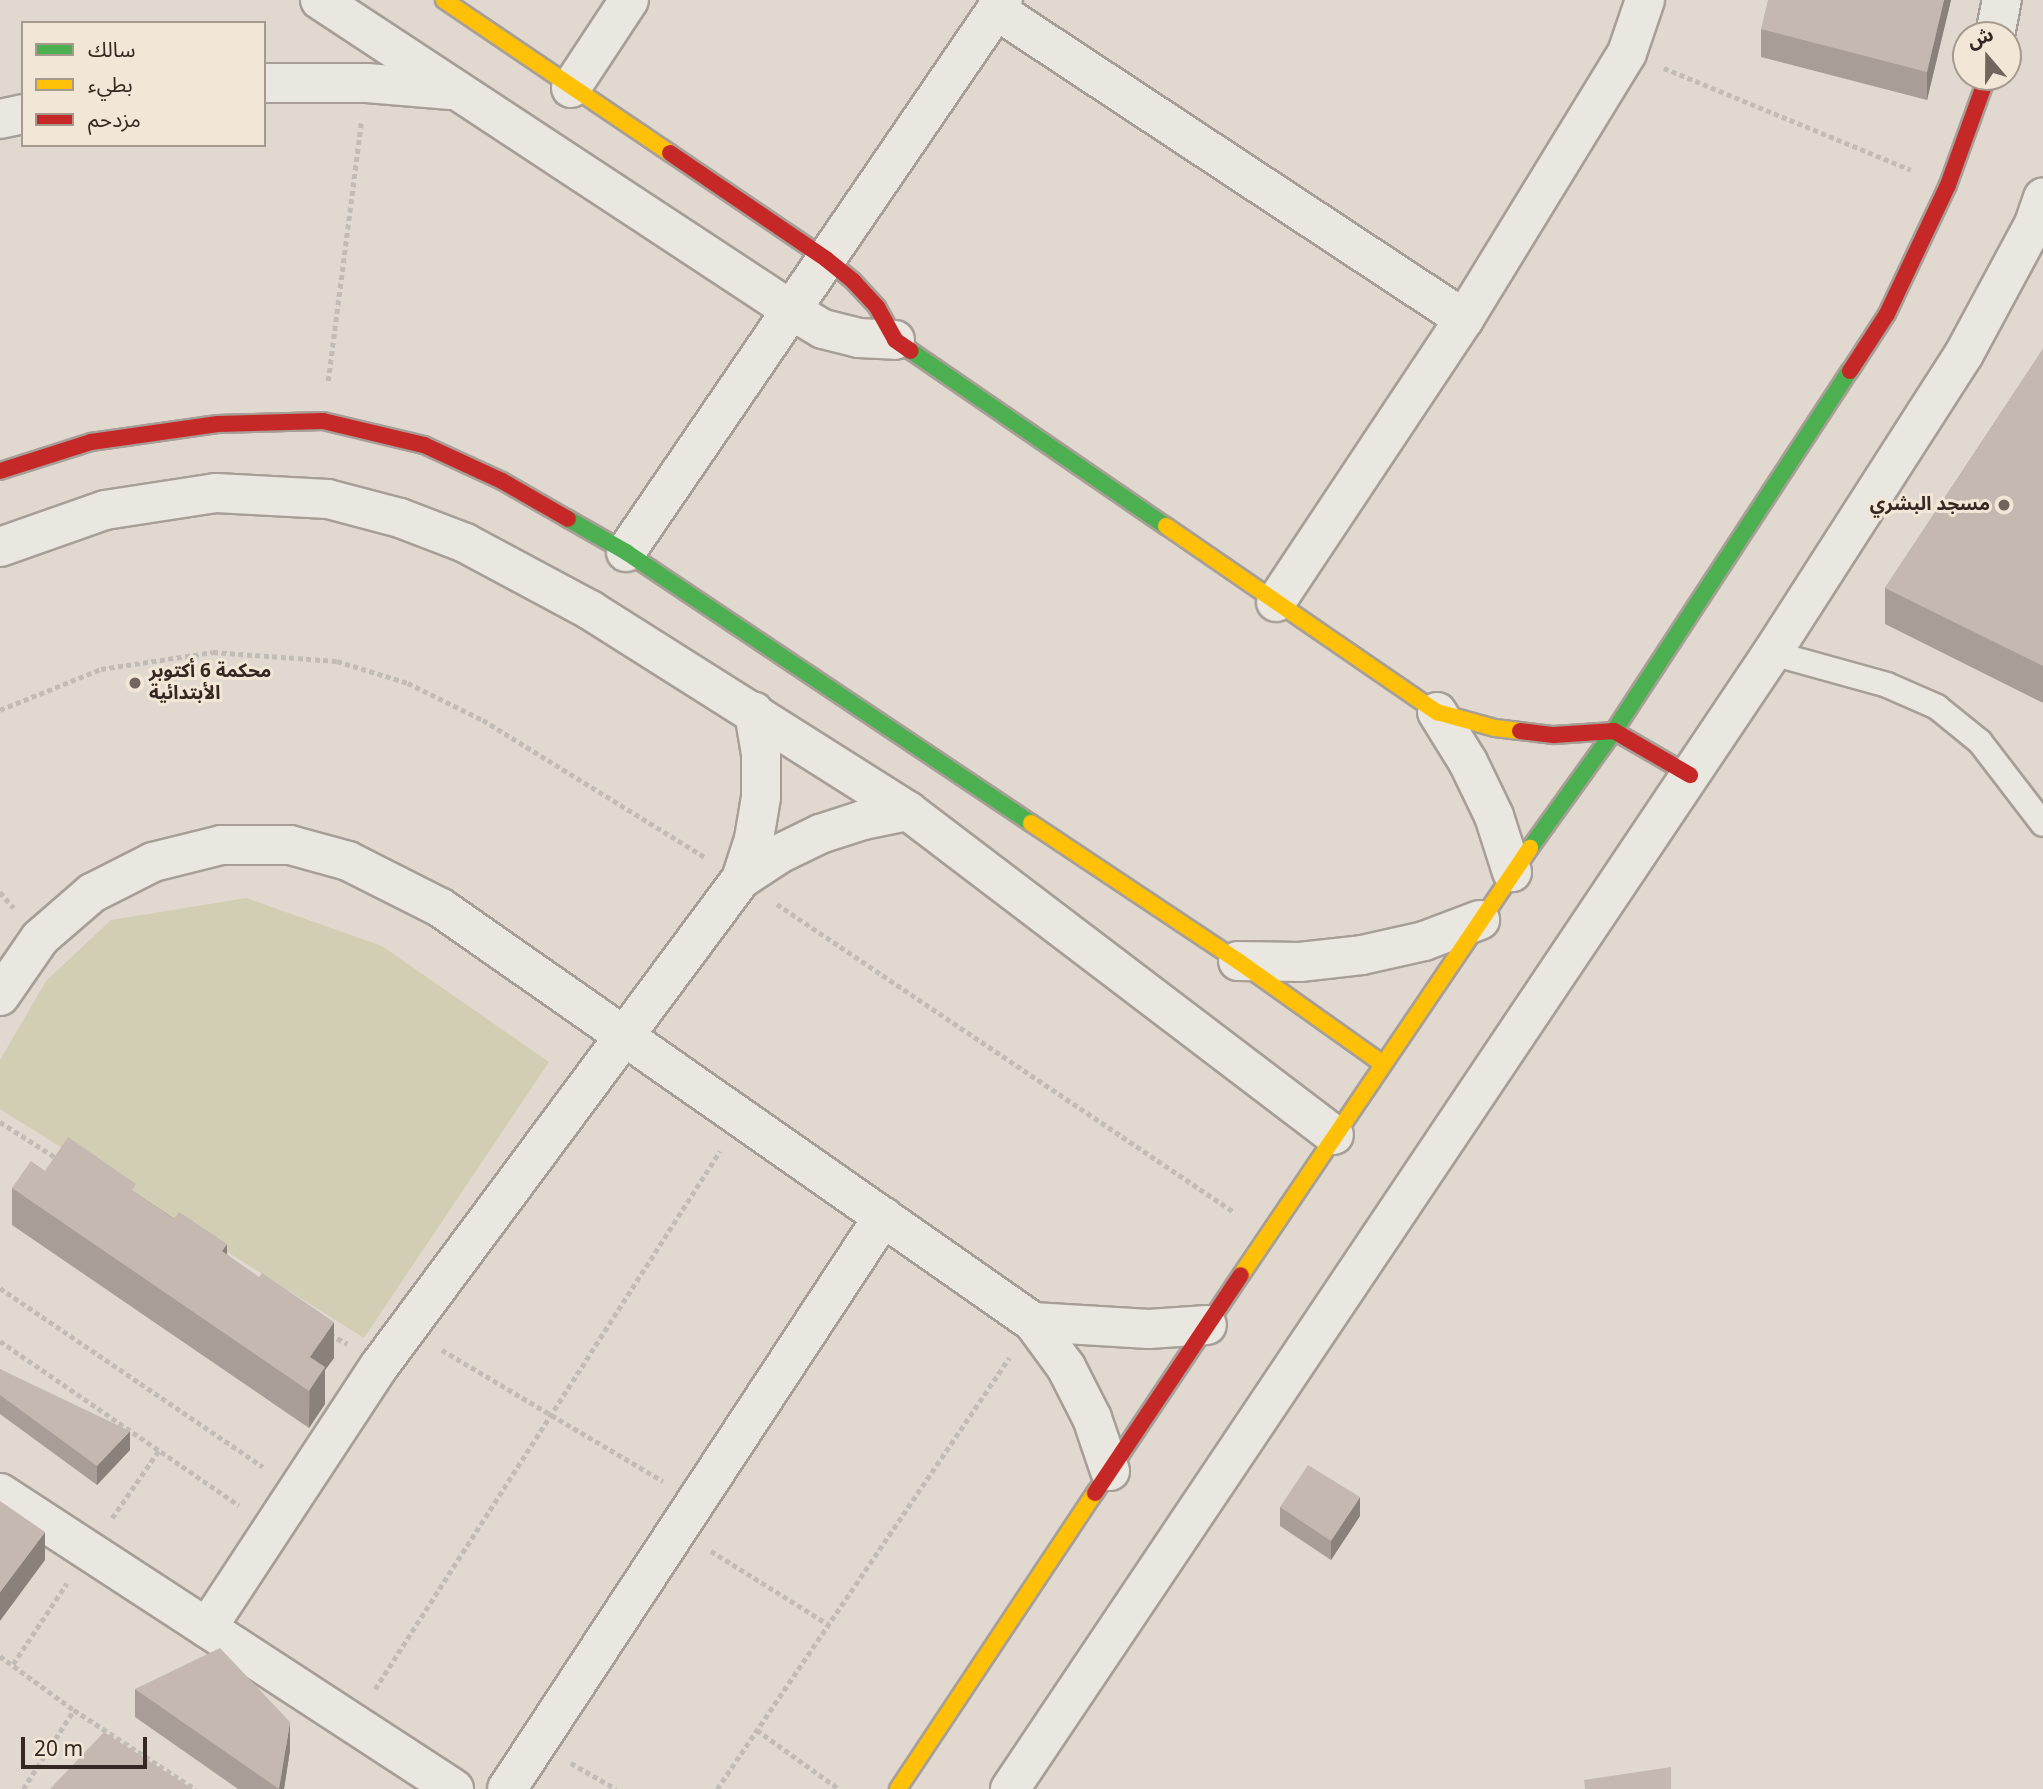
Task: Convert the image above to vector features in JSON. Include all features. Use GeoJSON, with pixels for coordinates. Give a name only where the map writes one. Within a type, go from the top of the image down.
{"type":"FeatureCollection","features":[{"type":"Feature","properties":{"kind":"street"},"geometry":{"type":"LineString","coordinates":[[320,0],[823,329],[859,338],[895,340]]}},
{"type":"Feature","properties":{"kind":"street"},"geometry":{"type":"LineString","coordinates":[[444,0],[825,259],[853,281],[877,307],[895,340],[1437,712],[1495,728],[1554,735],[1614,731],[1689,775]]}},
{"type":"Feature","properties":{"kind":"street"},"geometry":{"type":"LineString","coordinates":[[572,88],[629,0]]}},
{"type":"Feature","properties":{"kind":"street"},"geometry":{"type":"LineString","coordinates":[[1276,602],[1464,319],[1627,53],[1645,0]]}},
{"type":"Feature","properties":{"kind":"street"},"geometry":{"type":"LineString","coordinates":[[1997,21],[2001,0]]}},
{"type":"Feature","properties":{"kind":"street"},"geometry":{"type":"LineString","coordinates":[[626,552],[999,5],[1464,319]]}},
{"type":"Feature","properties":{"kind":"street"},"geometry":{"type":"LineString","coordinates":[[266,83],[367,83],[455,90]]}},
{"type":"Feature","properties":{"kind":"street"},"geometry":{"type":"LineString","coordinates":[[898,1789],[1334,1135],[1512,872],[1614,731],[1886,314],[1948,185],[1982,91]]}},
{"type":"Feature","properties":{"kind":"street"},"geometry":{"type":"LineString","coordinates":[[0,119],[21,114]]}},
{"type":"Feature","properties":{"kind":"street"},"geometry":{"type":"LineString","coordinates":[[1010,1789],[1772,653],[1964,354],[2034,224],[2043,198]]}},
{"type":"Feature","properties":{"kind":"street"},"geometry":{"type":"LineString","coordinates":[[0,471],[91,442],[218,424],[323,421],[424,445],[502,481],[626,552],[1238,961],[1383,1064]]}},
{"type":"Feature","properties":{"kind":"street"},"geometry":{"type":"LineString","coordinates":[[0,547],[105,510],[216,493],[328,499],[400,518],[465,544],[590,610],[908,811],[1334,1135]]}},
{"type":"Feature","properties":{"kind":"street"},"geometry":{"type":"LineString","coordinates":[[207,1628],[380,1366],[741,879],[754,839],[761,797],[761,754],[754,712]]}},
{"type":"Feature","properties":{"kind":"street"},"geometry":{"type":"LineString","coordinates":[[1437,712],[1468,762],[1494,816],[1512,872]]}},
{"type":"Feature","properties":{"kind":"street"},"geometry":{"type":"LineString","coordinates":[[741,879],[779,854],[820,834],[863,820],[908,811]]}},
{"type":"Feature","properties":{"kind":"street"},"geometry":{"type":"LineString","coordinates":[[0,996],[40,938],[92,893],[153,862],[221,845],[290,845],[348,861],[441,908],[1033,1322],[1066,1367],[1092,1418],[1110,1471]]}},
{"type":"Feature","properties":{"kind":"street"},"geometry":{"type":"LineString","coordinates":[[1238,961],[1300,962],[1362,955],[1424,942],[1480,920]]}},
{"type":"Feature","properties":{"kind":"street"},"geometry":{"type":"LineString","coordinates":[[507,1789],[883,1217]]}},
{"type":"Feature","properties":{"kind":"street"},"geometry":{"type":"LineString","coordinates":[[1033,1322],[1149,1329],[1207,1325]]}},
{"type":"Feature","properties":{"kind":"street"},"geometry":{"type":"LineString","coordinates":[[0,1493],[454,1789]]}},
{"type":"Feature","properties":{"kind":"lane"},"geometry":{"type":"LineString","coordinates":[[1772,653],[1887,685],[1937,708],[1980,742],[2043,824]]}},
{"type":"Feature","properties":{"kind":"path"},"geometry":{"type":"LineString","coordinates":[[1627,53],[1948,185]]}},
{"type":"Feature","properties":{"kind":"path"},"geometry":{"type":"LineString","coordinates":[[323,421],[367,83]]}},
{"type":"Feature","properties":{"kind":"path"},"geometry":{"type":"LineString","coordinates":[[0,710],[101,669],[214,652],[337,661],[408,683],[483,720],[741,879],[1267,1235]]}},
{"type":"Feature","properties":{"kind":"path"},"geometry":{"type":"LineString","coordinates":[[353,1723],[741,1118]]}},
{"type":"Feature","properties":{"kind":"path"},"geometry":{"type":"LineString","coordinates":[[0,1122],[69,1167]]}},
{"type":"Feature","properties":{"kind":"path"},"geometry":{"type":"LineString","coordinates":[[0,1287],[299,1491]]}},
{"type":"Feature","properties":{"kind":"path"},"geometry":{"type":"LineString","coordinates":[[717,1789],[1033,1322]]}},
{"type":"Feature","properties":{"kind":"path"},"geometry":{"type":"LineString","coordinates":[[322,1329],[380,1366]]}},
{"type":"Feature","properties":{"kind":"path"},"geometry":{"type":"LineString","coordinates":[[408,1330],[551,1414],[828,1624]]}},
{"type":"Feature","properties":{"kind":"path"},"geometry":{"type":"LineString","coordinates":[[0,1341],[274,1529]]}},
{"type":"Feature","properties":{"kind":"path"},"geometry":{"type":"LineString","coordinates":[[0,1656],[75,1710],[195,1789]]}},
{"type":"Feature","properties":{"kind":"path"},"geometry":{"type":"LineString","coordinates":[[23,1789],[75,1710]]}},
{"type":"Feature","properties":{"kind":"path"},"geometry":{"type":"LineString","coordinates":[[757,1730],[839,1789]]}},
{"type":"Feature","properties":{"kind":"path"},"geometry":{"type":"LineString","coordinates":[[537,1744],[616,1789]]}},
{"type":"Feature","properties":{"kind":"shaded area"},"geometry":{"type":"Polygon","coordinates":[[[246,898],[382,946],[549,1062],[364,1338],[0,1109],[0,1060],[46,981],[111,920],[246,898]]]}},
{"type":"Feature","properties":{"kind":"building"},"geometry":{"type":"Polygon","coordinates":[[[1768,0],[1944,0],[1927,72],[1761,29],[1768,0]]]}},
{"type":"Feature","properties":{"kind":"building","name":"مسجد البشري"},"geometry":{"type":"Polygon","coordinates":[[[2043,349],[2043,666],[1885,588],[2043,349]]]}},
{"type":"Feature","properties":{"kind":"building"},"geometry":{"type":"Polygon","coordinates":[[[68,1137],[136,1184],[132,1190],[174,1219],[179,1212],[227,1244],[222,1251],[259,1277],[262,1273],[334,1322],[310,1357],[325,1367],[309,1391],[12,1188],[31,1161],[45,1171],[68,1137]]]}},
{"type":"Feature","properties":{"kind":"building"},"geometry":{"type":"Polygon","coordinates":[[[0,1369],[130,1431],[97,1466],[0,1395],[0,1369]]]}},
{"type":"Feature","properties":{"kind":"building"},"geometry":{"type":"Polygon","coordinates":[[[1308,1465],[1360,1497],[1331,1541],[1280,1507],[1308,1465]]]}},
{"type":"Feature","properties":{"kind":"building"},"geometry":{"type":"Polygon","coordinates":[[[0,1501],[45,1532],[0,1592],[0,1501]]]}},
{"type":"Feature","properties":{"kind":"building"},"geometry":{"type":"Polygon","coordinates":[[[220,1648],[290,1722],[279,1789],[135,1689],[220,1648]]]}},
{"type":"Feature","properties":{"kind":"building"},"geometry":{"type":"Polygon","coordinates":[[[104,1732],[193,1789],[50,1789],[104,1732]]]}},
{"type":"Feature","properties":{"kind":"building"},"geometry":{"type":"Polygon","coordinates":[[[1671,1767],[1671,1789],[1585,1789],[1584,1780],[1671,1767]]]}},
{"type":"Feature","properties":{"kind":"traffic: fast"},"geometry":{"type":"LineString","coordinates":[[911,351],[1166,526]]}},
{"type":"Feature","properties":{"kind":"traffic: fast"},"geometry":{"type":"LineString","coordinates":[[1530,848],[1614,731],[1850,371]]}},
{"type":"Feature","properties":{"kind":"traffic: fast"},"geometry":{"type":"LineString","coordinates":[[568,519],[626,552],[1031,823]]}},
{"type":"Feature","properties":{"kind":"traffic: slow"},"geometry":{"type":"LineString","coordinates":[[444,0],[670,153]]}},
{"type":"Feature","properties":{"kind":"traffic: slow"},"geometry":{"type":"LineString","coordinates":[[1166,526],[1437,712],[1495,728],[1520,731]]}},
{"type":"Feature","properties":{"kind":"traffic: slow"},"geometry":{"type":"LineString","coordinates":[[1031,823],[1238,961],[1383,1064]]}},
{"type":"Feature","properties":{"kind":"traffic: slow"},"geometry":{"type":"LineString","coordinates":[[1241,1275],[1530,848]]}},
{"type":"Feature","properties":{"kind":"traffic: slow"},"geometry":{"type":"LineString","coordinates":[[898,1789],[1095,1493]]}},
{"type":"Feature","properties":{"kind":"traffic: jam"},"geometry":{"type":"LineString","coordinates":[[1850,371],[1887,314],[1948,185],[1982,91]]}},
{"type":"Feature","properties":{"kind":"traffic: jam"},"geometry":{"type":"LineString","coordinates":[[670,153],[826,259],[853,281],[877,307],[895,340],[911,351]]}},
{"type":"Feature","properties":{"kind":"traffic: jam"},"geometry":{"type":"LineString","coordinates":[[0,471],[91,442],[218,424],[323,421],[424,445],[502,481],[568,519]]}},
{"type":"Feature","properties":{"kind":"traffic: jam"},"geometry":{"type":"LineString","coordinates":[[1520,731],[1554,735],[1614,731],[1690,775]]}},
{"type":"Feature","properties":{"kind":"traffic: jam"},"geometry":{"type":"LineString","coordinates":[[1095,1493],[1241,1275]]}},
{"type":"Feature","properties":{"kind":"place","name":"مسجد البشري"},"geometry":{"type":"Point","coordinates":[2004,505]}},
{"type":"Feature","properties":{"kind":"place","name":"محكمة 6 أكتوبر الأبتدائية"},"geometry":{"type":"Point","coordinates":[135,683]}}]}
